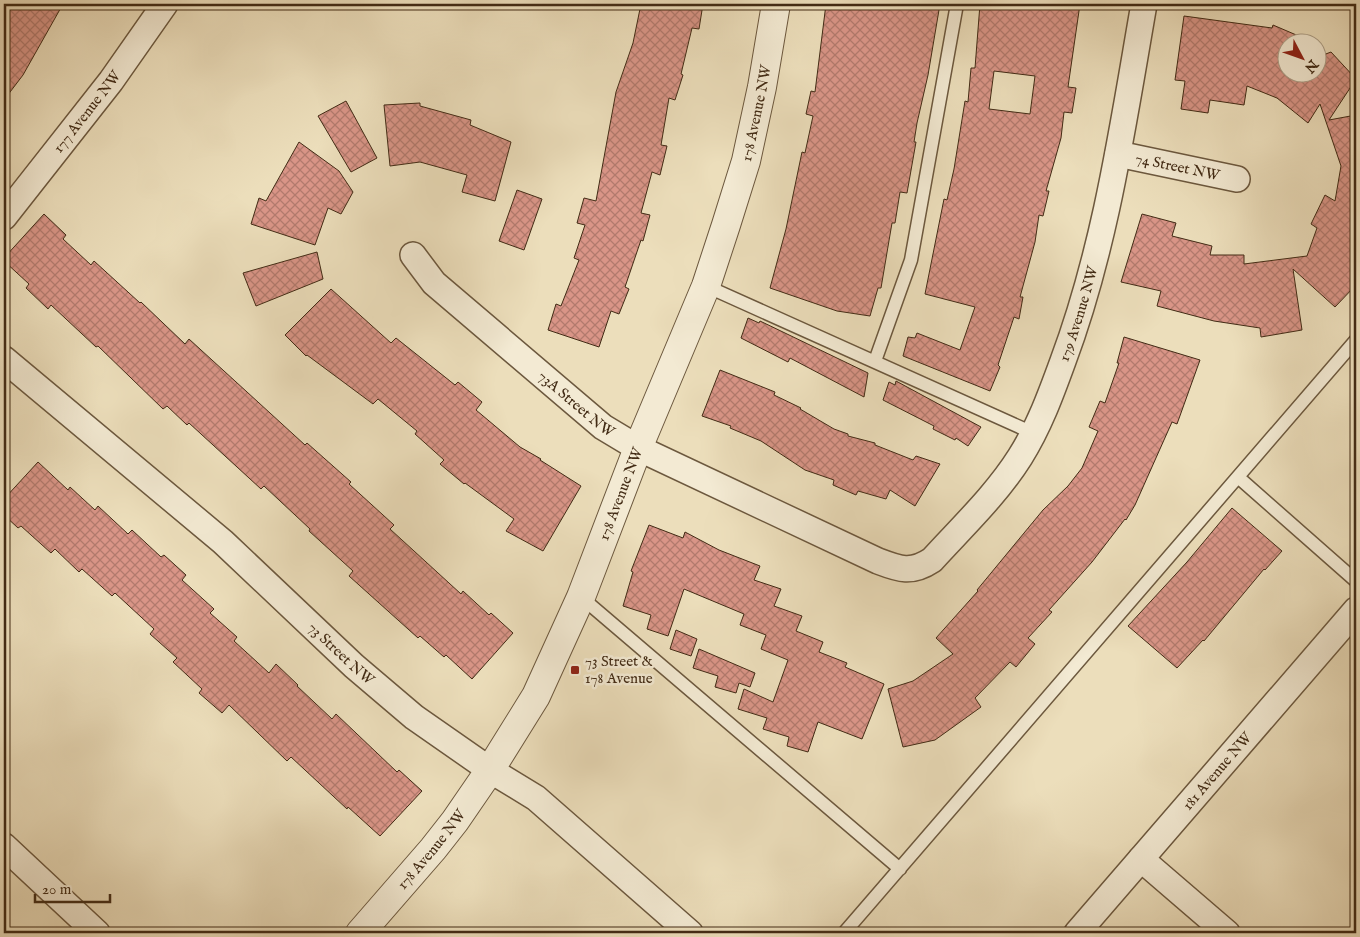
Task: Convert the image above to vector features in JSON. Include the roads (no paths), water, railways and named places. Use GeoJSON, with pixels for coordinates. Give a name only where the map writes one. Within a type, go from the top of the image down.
{"type":"FeatureCollection","features":[{"type":"Feature","properties":{"kind":"street","name":"177 Avenue NW"},"geometry":{"type":"LineString","coordinates":[[4,217],[112,81],[165,4]]}},
{"type":"Feature","properties":{"kind":"street","name":"178 Avenue NW"},"geometry":{"type":"LineString","coordinates":[[360,933],[438,842],[490,770],[536,696],[581,597],[638,448],[706,286],[746,161],[762,86],[776,4]]}},
{"type":"Feature","properties":{"kind":"street","name":"179 Avenue NW"},"geometry":{"type":"LineString","coordinates":[[908,570],[922,567],[932,560],[1004,480],[1020,456],[1048,405],[1077,324],[1104,221],[1118,154],[1144,4]]}},
{"type":"Feature","properties":{"kind":"street","name":"74 Street NW"},"geometry":{"type":"LineString","coordinates":[[1118,154],[1237,179]]}},
{"type":"Feature","properties":{"kind":"street","name":"73A Street NW"},"geometry":{"type":"LineString","coordinates":[[413,256],[434,283],[603,427],[638,448],[878,561],[908,570]]}},
{"type":"Feature","properties":{"kind":"street","name":"73 Street NW"},"geometry":{"type":"LineString","coordinates":[[4,359],[223,542],[354,666],[414,717],[490,770],[536,798],[690,933]]}},
{"type":"Feature","properties":{"kind":"street","name":"181 Avenue NW"},"geometry":{"type":"LineString","coordinates":[[1077,933],[1356,610]]}},
{"type":"Feature","properties":{"kind":"street"},"geometry":{"type":"LineString","coordinates":[[4,846],[97,933]]}},
{"type":"Feature","properties":{"kind":"street"},"geometry":{"type":"LineString","coordinates":[[1141,859],[1227,933]]}},
{"type":"Feature","properties":{"kind":"lane"},"geometry":{"type":"LineString","coordinates":[[876,361],[911,260],[957,4]]}},
{"type":"Feature","properties":{"kind":"lane"},"geometry":{"type":"LineString","coordinates":[[706,286],[1033,433]]}},
{"type":"Feature","properties":{"kind":"lane"},"geometry":{"type":"LineString","coordinates":[[844,933],[1356,340]]}},
{"type":"Feature","properties":{"kind":"lane"},"geometry":{"type":"LineString","coordinates":[[1238,477],[1356,581]]}},
{"type":"Feature","properties":{"kind":"lane"},"geometry":{"type":"LineString","coordinates":[[581,597],[900,869]]}},
{"type":"Feature","properties":{"kind":"place","name":"73 Street & 178 Avenue"},"geometry":{"type":"Point","coordinates":[575,670]}}]}
